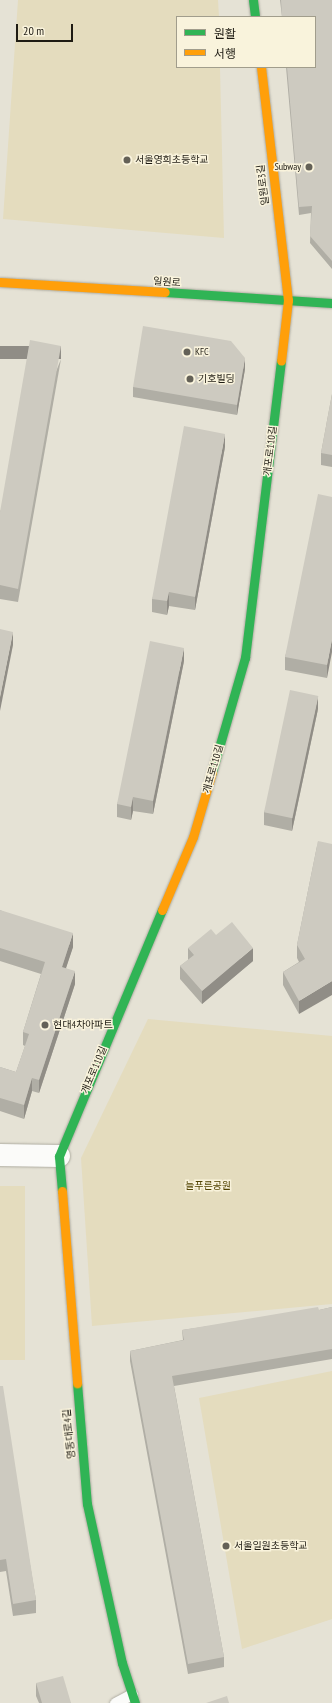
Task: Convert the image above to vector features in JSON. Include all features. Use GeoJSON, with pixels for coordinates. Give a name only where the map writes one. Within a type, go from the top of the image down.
{"type":"FeatureCollection","features":[{"type":"Feature","properties":{"kind":"street"},"geometry":{"type":"LineString","coordinates":[[253,0],[255,16]]}},
{"type":"Feature","properties":{"kind":"street","name":"일원로3길"},"geometry":{"type":"LineString","coordinates":[[261,68],[288,300]]}},
{"type":"Feature","properties":{"kind":"street","name":"일원로"},"geometry":{"type":"LineString","coordinates":[[0,282],[332,303]]}},
{"type":"Feature","properties":{"kind":"street","name":"개포로110길"},"geometry":{"type":"LineString","coordinates":[[59,1156],[193,837],[240,677],[245,658],[288,300]]}},
{"type":"Feature","properties":{"kind":"street"},"geometry":{"type":"LineString","coordinates":[[0,1155],[59,1156]]}},
{"type":"Feature","properties":{"kind":"street","name":"영동대로4길"},"geometry":{"type":"LineString","coordinates":[[59,1156],[87,1504],[122,1664],[134,1698]]}},
{"type":"Feature","properties":{"kind":"lane"},"geometry":{"type":"LineString","coordinates":[[115,1703],[134,1698]]}},
{"type":"Feature","properties":{"kind":"green space","name":"서울영희초등학교"},"geometry":{"type":"Polygon","coordinates":[[[18,0],[218,0],[219,16],[176,16],[176,68],[220,68],[224,238],[3,219],[18,0]]]}},
{"type":"Feature","properties":{"kind":"green space","name":"늘푸른공원"},"geometry":{"type":"Polygon","coordinates":[[[148,1019],[332,1036],[332,1304],[92,1326],[81,1158],[148,1019]]]}},
{"type":"Feature","properties":{"kind":"green space"},"geometry":{"type":"Polygon","coordinates":[[[0,1186],[25,1186],[25,1360],[0,1360],[0,1186]]]}},
{"type":"Feature","properties":{"kind":"green space"},"geometry":{"type":"Polygon","coordinates":[[[332,1371],[332,1619],[242,1649],[199,1398],[332,1371]]]}},
{"type":"Feature","properties":{"kind":"building"},"geometry":{"type":"Polygon","coordinates":[[[281,0],[332,0],[332,261],[310,236],[312,206],[299,207],[287,68],[316,68],[316,16],[282,16],[281,0]]]}},
{"type":"Feature","properties":{"kind":"building","name":"기호빌딩"},"geometry":{"type":"Polygon","coordinates":[[[143,326],[231,341],[245,358],[237,405],[133,387],[143,326]]]}},
{"type":"Feature","properties":{"kind":"building"},"geometry":{"type":"Polygon","coordinates":[[[30,340],[61,346],[18,589],[0,585],[0,512],[30,340]]]}},
{"type":"Feature","properties":{"kind":"building"},"geometry":{"type":"Polygon","coordinates":[[[332,394],[332,455],[321,453],[332,394]]]}},
{"type":"Feature","properties":{"kind":"building"},"geometry":{"type":"Polygon","coordinates":[[[184,426],[225,434],[195,597],[169,592],[167,601],[152,599],[184,426]]]}},
{"type":"Feature","properties":{"kind":"building"},"geometry":{"type":"Polygon","coordinates":[[[318,494],[332,497],[332,639],[327,665],[285,657],[318,494]]]}},
{"type":"Feature","properties":{"kind":"building"},"geometry":{"type":"Polygon","coordinates":[[[0,629],[13,632],[0,697],[0,629]]]}},
{"type":"Feature","properties":{"kind":"building"},"geometry":{"type":"Polygon","coordinates":[[[150,641],[184,648],[153,801],[133,797],[131,807],[117,804],[150,641]]]}},
{"type":"Feature","properties":{"kind":"building"},"geometry":{"type":"Polygon","coordinates":[[[290,690],[318,696],[292,818],[264,812],[290,690]]]}},
{"type":"Feature","properties":{"kind":"building"},"geometry":{"type":"Polygon","coordinates":[[[318,841],[332,844],[332,981],[299,1001],[283,972],[305,959],[297,945],[318,841]]]}},
{"type":"Feature","properties":{"kind":"building","name":"현대4차아파트"},"geometry":{"type":"Polygon","coordinates":[[[0,910],[73,933],[62,967],[75,971],[39,1080],[32,1078],[24,1105],[0,1098],[0,1067],[16,1072],[29,1034],[23,1032],[45,962],[0,948],[0,910]]]}},
{"type":"Feature","properties":{"kind":"building"},"geometry":{"type":"Polygon","coordinates":[[[232,922],[253,948],[202,991],[180,966],[194,955],[188,948],[211,929],[216,935],[232,922]]]}},
{"type":"Feature","properties":{"kind":"building"},"geometry":{"type":"Polygon","coordinates":[[[318,1307],[319,1310],[332,1307],[332,1349],[172,1376],[224,1657],[188,1664],[130,1351],[184,1340],[182,1330],[318,1307]]]}},
{"type":"Feature","properties":{"kind":"building"},"geometry":{"type":"Polygon","coordinates":[[[0,1386],[3,1386],[36,1600],[13,1604],[6,1559],[0,1560],[0,1386]]]}},
{"type":"Feature","properties":{"kind":"building"},"geometry":{"type":"Polygon","coordinates":[[[63,1676],[71,1703],[42,1703],[36,1683],[63,1676]]]}},
{"type":"Feature","properties":{"kind":"building"},"geometry":{"type":"Polygon","coordinates":[[[227,1696],[229,1703],[206,1703],[227,1696]]]}},
{"type":"Feature","properties":{"kind":"traffic: fast"},"geometry":{"type":"LineString","coordinates":[[253,0],[255,16]]}},
{"type":"Feature","properties":{"kind":"traffic: fast"},"geometry":{"type":"LineString","coordinates":[[165,292],[332,303]]}},
{"type":"Feature","properties":{"kind":"traffic: fast"},"geometry":{"type":"LineString","coordinates":[[212,772],[245,658],[281,361]]}},
{"type":"Feature","properties":{"kind":"traffic: fast"},"geometry":{"type":"LineString","coordinates":[[62,1191],[59,1156],[162,910]]}},
{"type":"Feature","properties":{"kind":"traffic: fast"},"geometry":{"type":"LineString","coordinates":[[77,1383],[87,1504],[122,1663],[135,1703]]}},
{"type":"Feature","properties":{"kind":"traffic: slow"},"geometry":{"type":"LineString","coordinates":[[261,68],[288,300],[281,361]]}},
{"type":"Feature","properties":{"kind":"traffic: slow"},"geometry":{"type":"LineString","coordinates":[[0,282],[165,292]]}},
{"type":"Feature","properties":{"kind":"traffic: slow"},"geometry":{"type":"LineString","coordinates":[[162,910],[193,837],[212,772]]}},
{"type":"Feature","properties":{"kind":"traffic: slow"},"geometry":{"type":"LineString","coordinates":[[62,1191],[77,1383]]}},
{"type":"Feature","properties":{"kind":"place","name":"서울영희초등학교"},"geometry":{"type":"Point","coordinates":[127,160]}},
{"type":"Feature","properties":{"kind":"place","name":"Subway"},"geometry":{"type":"Point","coordinates":[309,167]}},
{"type":"Feature","properties":{"kind":"place","name":"KFC"},"geometry":{"type":"Point","coordinates":[187,352]}},
{"type":"Feature","properties":{"kind":"place","name":"기호빌딩"},"geometry":{"type":"Point","coordinates":[190,379]}},
{"type":"Feature","properties":{"kind":"place","name":"현대4차아파트"},"geometry":{"type":"Point","coordinates":[45,1025]}},
{"type":"Feature","properties":{"kind":"place","name":"서울일원초등학교"},"geometry":{"type":"Point","coordinates":[226,1546]}}]}
